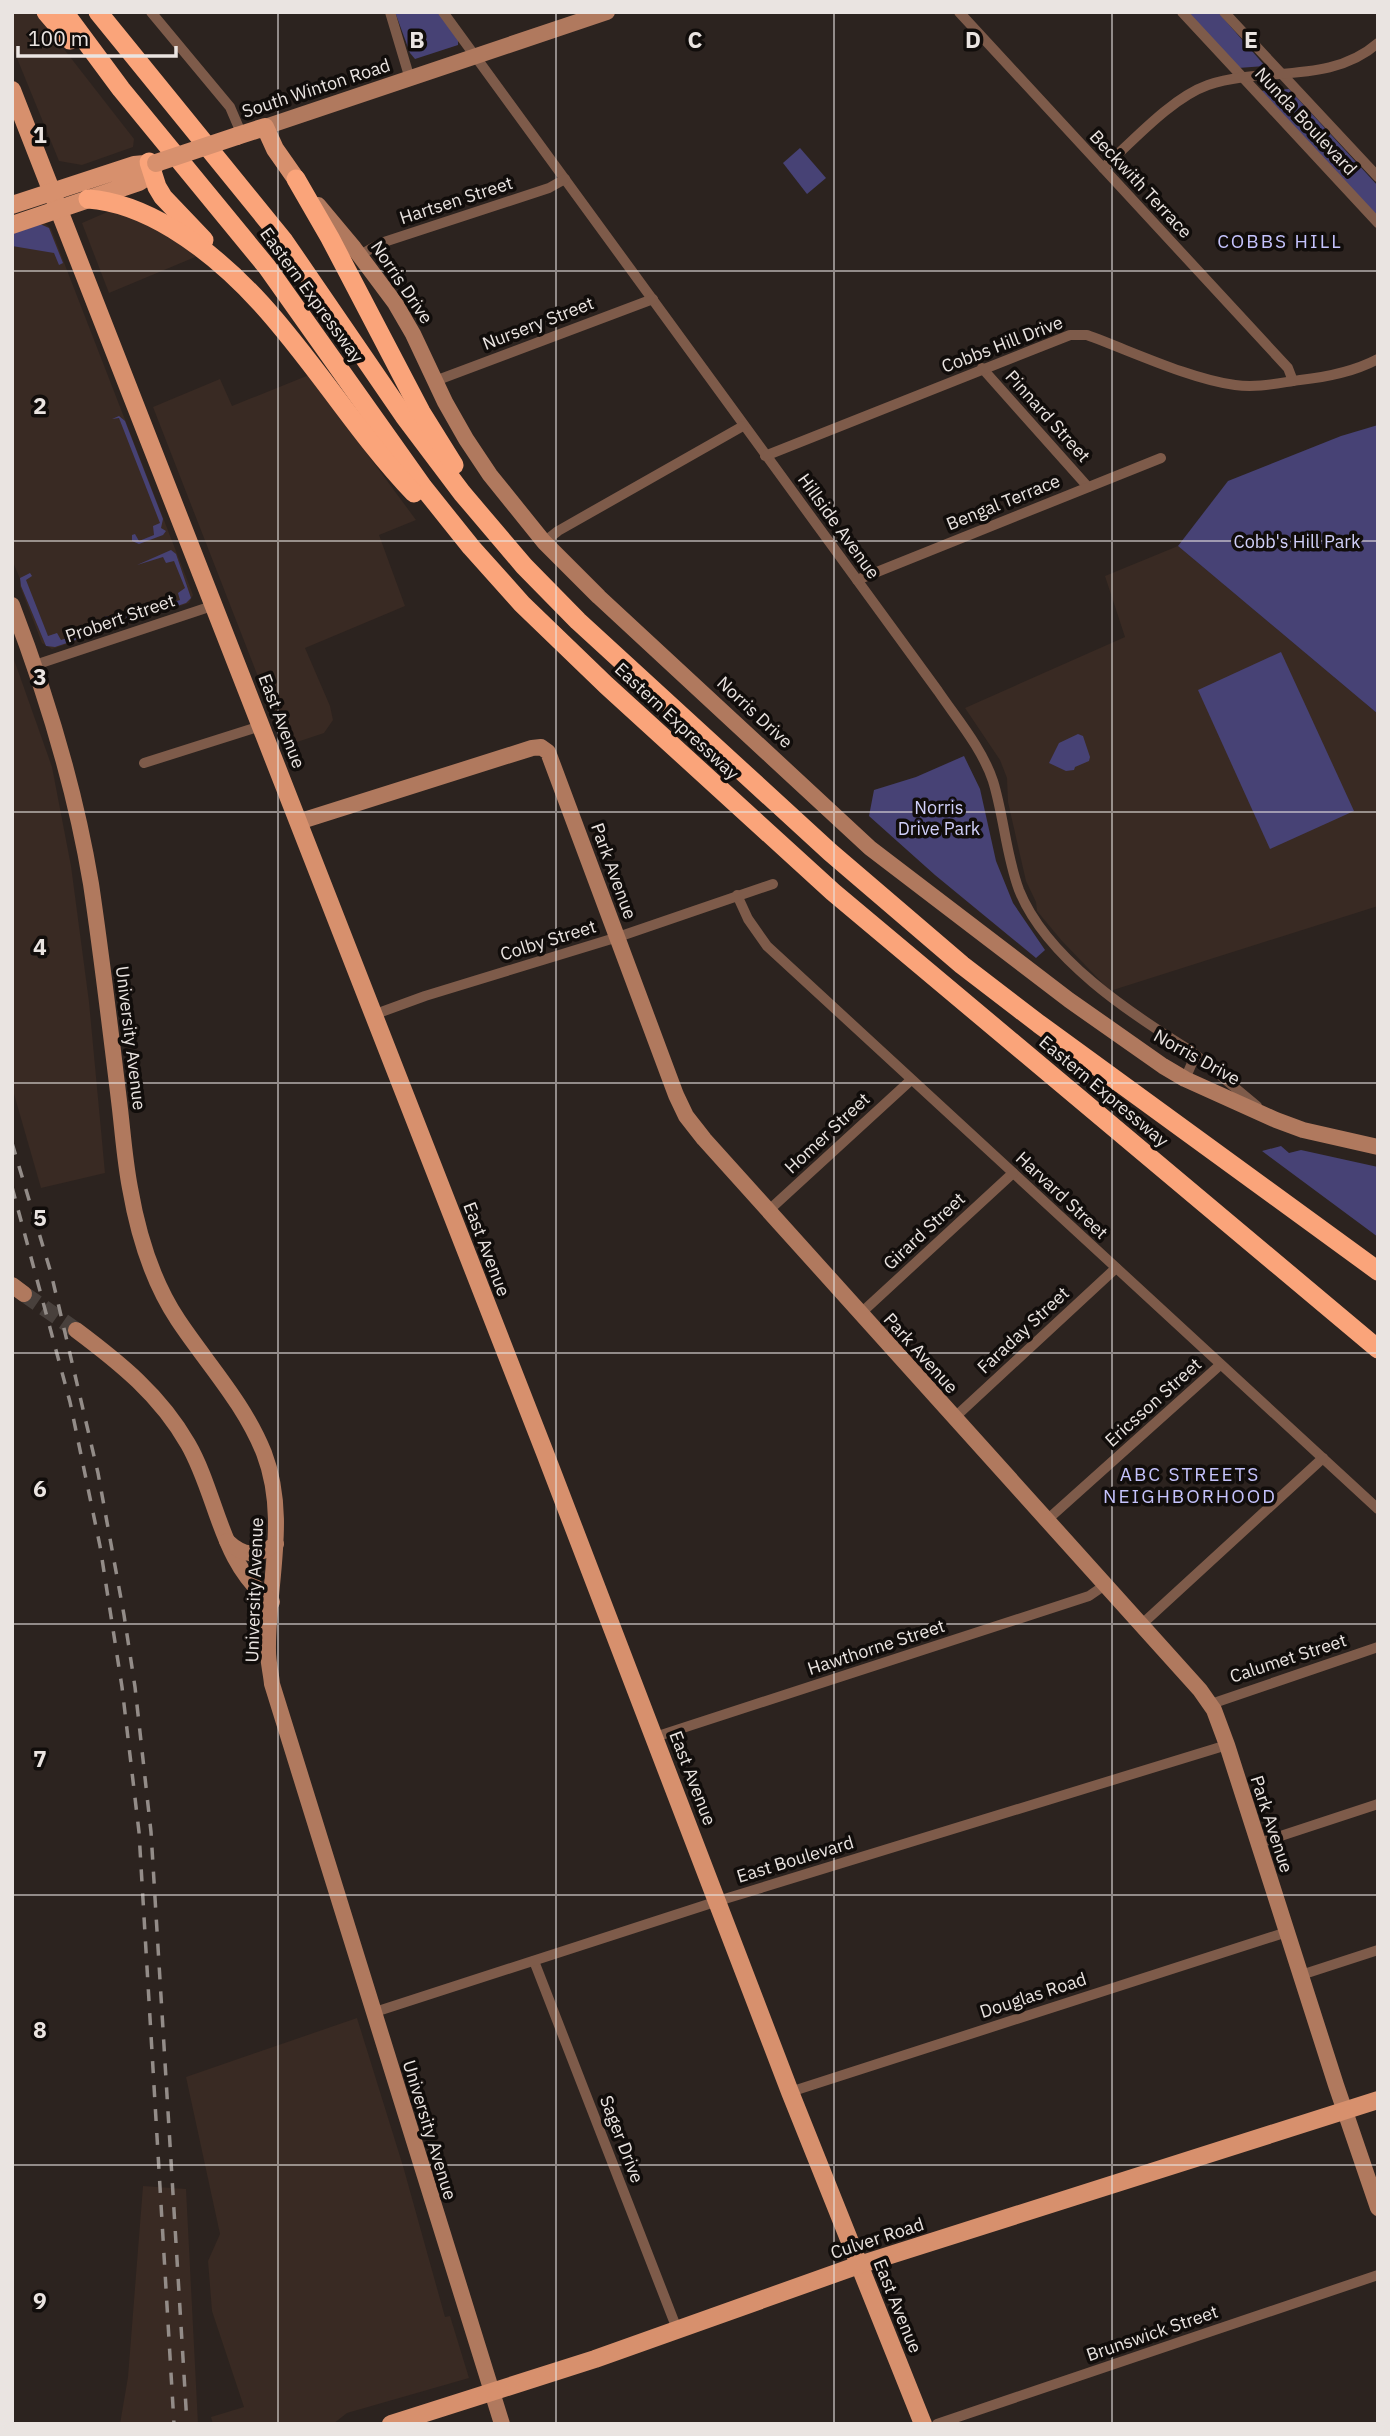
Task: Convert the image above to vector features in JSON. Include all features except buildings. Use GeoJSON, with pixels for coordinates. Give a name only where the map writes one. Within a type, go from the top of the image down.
{"type":"FeatureCollection","features":[{"type":"Feature","properties":{"kind":"highway"},"geometry":{"type":"LineString","coordinates":[[46,12],[146,119]]}},
{"type":"Feature","properties":{"kind":"highway","name":"Eastern Expressway"},"geometry":{"type":"LineString","coordinates":[[64,12],[146,119],[267,267],[411,472],[509,590],[606,685],[833,892],[1378,1349]]}},
{"type":"Feature","properties":{"kind":"highway","name":"Eastern Expressway"},"geometry":{"type":"LineString","coordinates":[[98,12],[272,226],[318,288],[426,447],[499,537],[591,634],[903,916],[1031,1018],[1378,1271]]}},
{"type":"Feature","properties":{"kind":"highway"},"geometry":{"type":"LineString","coordinates":[[153,166],[163,197],[247,286],[304,352],[383,460],[509,590]]}},
{"type":"Feature","properties":{"kind":"highway"},"geometry":{"type":"LineString","coordinates":[[296,179],[421,412],[499,537]]}},
{"type":"Feature","properties":{"kind":"highway"},"geometry":{"type":"LineString","coordinates":[[88,200],[125,206],[163,223],[207,253],[247,286]]}},
{"type":"Feature","properties":{"kind":"main road","name":"East Avenue"},"geometry":{"type":"LineString","coordinates":[[12,90],[655,1737],[790,2092],[923,2424]]}},
{"type":"Feature","properties":{"kind":"main road","name":"South Winton Road"},"geometry":{"type":"LineString","coordinates":[[12,205],[134,165],[153,166],[265,127]]}},
{"type":"Feature","properties":{"kind":"main road","name":"Norris Drive"},"geometry":{"type":"LineString","coordinates":[[265,127],[275,149],[296,179]]}},
{"type":"Feature","properties":{"kind":"main road","name":"South Winton Road"},"geometry":{"type":"LineString","coordinates":[[12,225],[139,183],[153,166]]}},
{"type":"Feature","properties":{"kind":"main road","name":"Culver Road"},"geometry":{"type":"LineString","coordinates":[[391,2424],[594,2359],[859,2265],[1378,2100]]}},
{"type":"Feature","properties":{"kind":"street"},"geometry":{"type":"LineString","coordinates":[[151,12],[230,107],[240,135]]}},
{"type":"Feature","properties":{"kind":"street"},"geometry":{"type":"LineString","coordinates":[[390,12],[410,79]]}},
{"type":"Feature","properties":{"kind":"street","name":"Hillside Avenue"},"geometry":{"type":"LineString","coordinates":[[443,12],[938,691],[986,765],[1000,806],[1019,890],[1043,929],[1104,992],[1202,1059],[1230,1085],[1276,1120]]}},
{"type":"Feature","properties":{"kind":"street","name":"South Winton Road"},"geometry":{"type":"LineString","coordinates":[[265,127],[607,12]]}},
{"type":"Feature","properties":{"kind":"street","name":"Beckwith Terrace"},"geometry":{"type":"LineString","coordinates":[[959,12],[1288,368],[1293,381]]}},
{"type":"Feature","properties":{"kind":"street","name":"Nunda Boulevard"},"geometry":{"type":"LineString","coordinates":[[1182,12],[1378,223]]}},
{"type":"Feature","properties":{"kind":"street","name":"Nunda Boulevard"},"geometry":{"type":"LineString","coordinates":[[1224,12],[1378,177]]}},
{"type":"Feature","properties":{"kind":"street"},"geometry":{"type":"LineString","coordinates":[[1102,168],[1184,99],[1208,86],[1242,78],[1337,67],[1378,43]]}},
{"type":"Feature","properties":{"kind":"street","name":"Norris Drive"},"geometry":{"type":"LineString","coordinates":[[296,179],[360,255],[404,317],[455,421],[484,467],[544,542],[598,597],[870,848],[1069,1000],[1185,1079],[1303,1130],[1378,1147]]}},
{"type":"Feature","properties":{"kind":"street","name":"Hartsen Street"},"geometry":{"type":"LineString","coordinates":[[360,255],[381,243],[549,188],[565,179]]}},
{"type":"Feature","properties":{"kind":"street","name":"Nursery Street"},"geometry":{"type":"LineString","coordinates":[[435,381],[653,299]]}},
{"type":"Feature","properties":{"kind":"street","name":"Cobbs Hill Drive"},"geometry":{"type":"LineString","coordinates":[[765,456],[982,368],[1062,337],[1077,334],[1221,382],[1253,386],[1347,372],[1378,359]]}},
{"type":"Feature","properties":{"kind":"street","name":"Pinnard Street"},"geometry":{"type":"LineString","coordinates":[[982,368],[1088,487]]}},
{"type":"Feature","properties":{"kind":"street"},"geometry":{"type":"LineString","coordinates":[[544,542],[558,531],[743,426]]}},
{"type":"Feature","properties":{"kind":"street","name":"Bengal Terrace"},"geometry":{"type":"LineString","coordinates":[[857,580],[1161,458]]}},
{"type":"Feature","properties":{"kind":"street","name":"University Avenue"},"geometry":{"type":"LineString","coordinates":[[12,605],[36,665],[68,774],[90,880],[130,1189],[144,1248],[165,1298],[231,1391],[264,1454],[273,1483],[277,1517],[268,1651],[272,1684],[502,2424]]}},
{"type":"Feature","properties":{"kind":"street","name":"Probert Street"},"geometry":{"type":"LineString","coordinates":[[36,665],[215,605]]}},
{"type":"Feature","properties":{"kind":"street"},"geometry":{"type":"LineString","coordinates":[[144,763],[261,726]]}},
{"type":"Feature","properties":{"kind":"street","name":"Park Avenue"},"geometry":{"type":"LineString","coordinates":[[298,822],[532,748],[544,748],[553,763],[676,1095],[686,1115],[768,1211],[1211,1704],[1227,1745],[1378,2208]]}},
{"type":"Feature","properties":{"kind":"street","name":"Colby Street"},"geometry":{"type":"LineString","coordinates":[[373,1015],[425,996],[618,937],[773,884]]}},
{"type":"Feature","properties":{"kind":"street","name":"Harvard Street"},"geometry":{"type":"LineString","coordinates":[[737,895],[748,919],[767,946],[1378,1509]]}},
{"type":"Feature","properties":{"kind":"street"},"geometry":{"type":"LineString","coordinates":[[1185,1079],[1192,1063],[1191,1051]]}},
{"type":"Feature","properties":{"kind":"street","name":"Homer Street"},"geometry":{"type":"LineString","coordinates":[[768,1211],[911,1080]]}},
{"type":"Feature","properties":{"kind":"street","name":"Girard Street"},"geometry":{"type":"LineString","coordinates":[[860,1314],[1013,1173]]}},
{"type":"Feature","properties":{"kind":"street","name":"Faraday Street"},"geometry":{"type":"LineString","coordinates":[[954,1418],[1116,1268]]}},
{"type":"Feature","properties":{"kind":"street"},"geometry":{"type":"LineString","coordinates":[[76,1330],[135,1376],[172,1419],[189,1446],[206,1483],[233,1558],[257,1591],[272,1602]]}},
{"type":"Feature","properties":{"kind":"street","name":"Ericsson Street"},"geometry":{"type":"LineString","coordinates":[[1047,1520],[1220,1365]]}},
{"type":"Feature","properties":{"kind":"street"},"geometry":{"type":"LineString","coordinates":[[1142,1625],[1322,1458]]}},
{"type":"Feature","properties":{"kind":"street"},"geometry":{"type":"LineString","coordinates":[[227,1541],[238,1551],[248,1555],[265,1552],[276,1544]]}},
{"type":"Feature","properties":{"kind":"street","name":"Hawthorne Street"},"geometry":{"type":"LineString","coordinates":[[655,1737],[1089,1596],[1105,1586]]}},
{"type":"Feature","properties":{"kind":"street","name":"Calumet Street"},"geometry":{"type":"LineString","coordinates":[[1211,1704],[1378,1647]]}},
{"type":"Feature","properties":{"kind":"street","name":"East Boulevard"},"geometry":{"type":"LineString","coordinates":[[375,2012],[718,1901],[1227,1745]]}},
{"type":"Feature","properties":{"kind":"street"},"geometry":{"type":"LineString","coordinates":[[1259,1843],[1378,1804]]}},
{"type":"Feature","properties":{"kind":"street","name":"Douglas Road"},"geometry":{"type":"LineString","coordinates":[[790,2092],[1287,1932]]}},
{"type":"Feature","properties":{"kind":"street"},"geometry":{"type":"LineString","coordinates":[[1301,1975],[1378,1950]]}},
{"type":"Feature","properties":{"kind":"street","name":"Sager Drive"},"geometry":{"type":"LineString","coordinates":[[534,1961],[677,2329]]}},
{"type":"Feature","properties":{"kind":"street","name":"Brunswick Street"},"geometry":{"type":"LineString","coordinates":[[937,2424],[1378,2275]]}},
{"type":"Feature","properties":{"kind":"shaded area"},"geometry":{"type":"Polygon","coordinates":[[[12,12],[35,12],[134,139],[133,147],[82,165],[59,161],[12,46],[12,12]]]}},
{"type":"Feature","properties":{"kind":"shaded area"},"geometry":{"type":"Polygon","coordinates":[[[112,210],[142,221],[200,255],[109,293],[82,223],[112,210]]]}},
{"type":"Feature","properties":{"kind":"shaded area"},"geometry":{"type":"Polygon","coordinates":[[[45,223],[51,229],[193,595],[189,603],[52,649],[42,643],[12,560],[12,231],[45,223]]]}},
{"type":"Feature","properties":{"kind":"shaded area"},"geometry":{"type":"Polygon","coordinates":[[[309,375],[416,520],[379,535],[405,606],[305,648],[330,706],[333,720],[324,733],[285,746],[153,407],[220,379],[232,406],[309,375]]]}},
{"type":"Feature","properties":{"kind":"shaded area"},"geometry":{"type":"Polygon","coordinates":[[[1178,546],[1378,714],[1378,906],[1110,991],[1037,911],[1036,902],[1026,881],[1008,802],[1007,778],[1000,760],[965,708],[1125,637],[1105,576],[1178,546]]]}},
{"type":"Feature","properties":{"kind":"shaded area"},"geometry":{"type":"Polygon","coordinates":[[[12,654],[52,767],[71,866],[89,1002],[105,1173],[41,1188],[12,1087],[12,654]]]}},
{"type":"Feature","properties":{"kind":"shaded area"},"geometry":{"type":"Polygon","coordinates":[[[357,2018],[403,2166],[445,2317],[450,2316],[469,2378],[347,2413],[333,2424],[213,2424],[211,2417],[244,2407],[212,2311],[208,2261],[220,2234],[186,2077],[357,2018]]]}},
{"type":"Feature","properties":{"kind":"shaded area"},"geometry":{"type":"Polygon","coordinates":[[[143,2186],[186,2189],[198,2424],[120,2424],[128,2377],[143,2186]]]}},
{"type":"Feature","properties":{"kind":"green space"},"geometry":{"type":"Polygon","coordinates":[[[395,12],[438,12],[458,40],[458,45],[415,59],[410,53],[395,12]]]}},
{"type":"Feature","properties":{"kind":"green space"},"geometry":{"type":"Polygon","coordinates":[[[1188,12],[1218,12],[1265,66],[1238,68],[1188,12]]]}},
{"type":"Feature","properties":{"kind":"green space"},"geometry":{"type":"Polygon","coordinates":[[[1289,89],[1378,186],[1378,217],[1260,91],[1289,89]]]}},
{"type":"Feature","properties":{"kind":"green space"},"geometry":{"type":"Polygon","coordinates":[[[800,148],[826,178],[807,194],[783,163],[800,148]]]}},
{"type":"Feature","properties":{"kind":"green space"},"geometry":{"type":"Polygon","coordinates":[[[40,224],[49,228],[63,263],[59,265],[54,253],[12,246],[12,233],[40,224]]]}},
{"type":"Feature","properties":{"kind":"green space"},"geometry":{"type":"Polygon","coordinates":[[[119,416],[125,421],[163,519],[161,528],[166,531],[163,535],[139,544],[132,541],[132,535],[135,534],[139,541],[154,535],[153,526],[160,523],[119,418],[112,419],[119,416]]]}},
{"type":"Feature","properties":{"kind":"green space","name":"Cobb's Hill Park"},"geometry":{"type":"Polygon","coordinates":[[[1378,425],[1378,714],[1178,546],[1228,481],[1341,436],[1378,425]]]}},
{"type":"Feature","properties":{"kind":"green space"},"geometry":{"type":"Polygon","coordinates":[[[171,550],[176,554],[191,598],[186,603],[128,623],[125,614],[128,609],[132,609],[134,615],[180,600],[178,593],[185,588],[174,561],[166,563],[163,557],[137,565],[171,550]]]}},
{"type":"Feature","properties":{"kind":"green space"},"geometry":{"type":"Polygon","coordinates":[[[30,573],[32,576],[26,580],[48,636],[57,633],[61,640],[106,625],[106,616],[112,618],[115,627],[55,647],[46,646],[21,586],[20,578],[30,573]]]}},
{"type":"Feature","properties":{"kind":"green space"},"geometry":{"type":"Polygon","coordinates":[[[1281,652],[1354,811],[1270,849],[1198,690],[1281,652]]]}},
{"type":"Feature","properties":{"kind":"green space"},"geometry":{"type":"Polygon","coordinates":[[[1078,734],[1083,736],[1089,761],[1074,770],[1066,771],[1049,763],[1059,743],[1078,734]]]}},
{"type":"Feature","properties":{"kind":"green space","name":"Norris Drive Park"},"geometry":{"type":"Polygon","coordinates":[[[964,756],[980,789],[996,861],[1013,903],[1045,950],[1036,958],[935,875],[869,816],[874,790],[916,777],[964,756]]]}},
{"type":"Feature","properties":{"kind":"green space"},"geometry":{"type":"Polygon","coordinates":[[[1281,1146],[1289,1153],[1301,1150],[1378,1167],[1378,1237],[1262,1151],[1281,1146]]]}},
{"type":"Feature","properties":{"kind":"tunnel"},"geometry":{"type":"LineString","coordinates":[[24,1294],[76,1330]]}},
{"type":"Feature","properties":{"kind":"railway"},"geometry":{"type":"LineString","coordinates":[[12,1143],[51,1273],[98,1473],[135,1687],[151,1832],[187,2424]]}},
{"type":"Feature","properties":{"kind":"railway"},"geometry":{"type":"LineString","coordinates":[[12,1187],[70,1402],[100,1546],[122,1687],[139,1832],[174,2424]]}},
{"type":"Feature","properties":{"kind":"district","name":"COBBS HILL"},"geometry":{"type":"Point","coordinates":[1280,241]}},
{"type":"Feature","properties":{"kind":"district","name":"ABC STREETS NEIGHBORHOOD"},"geometry":{"type":"Point","coordinates":[1190,1485]}}]}
